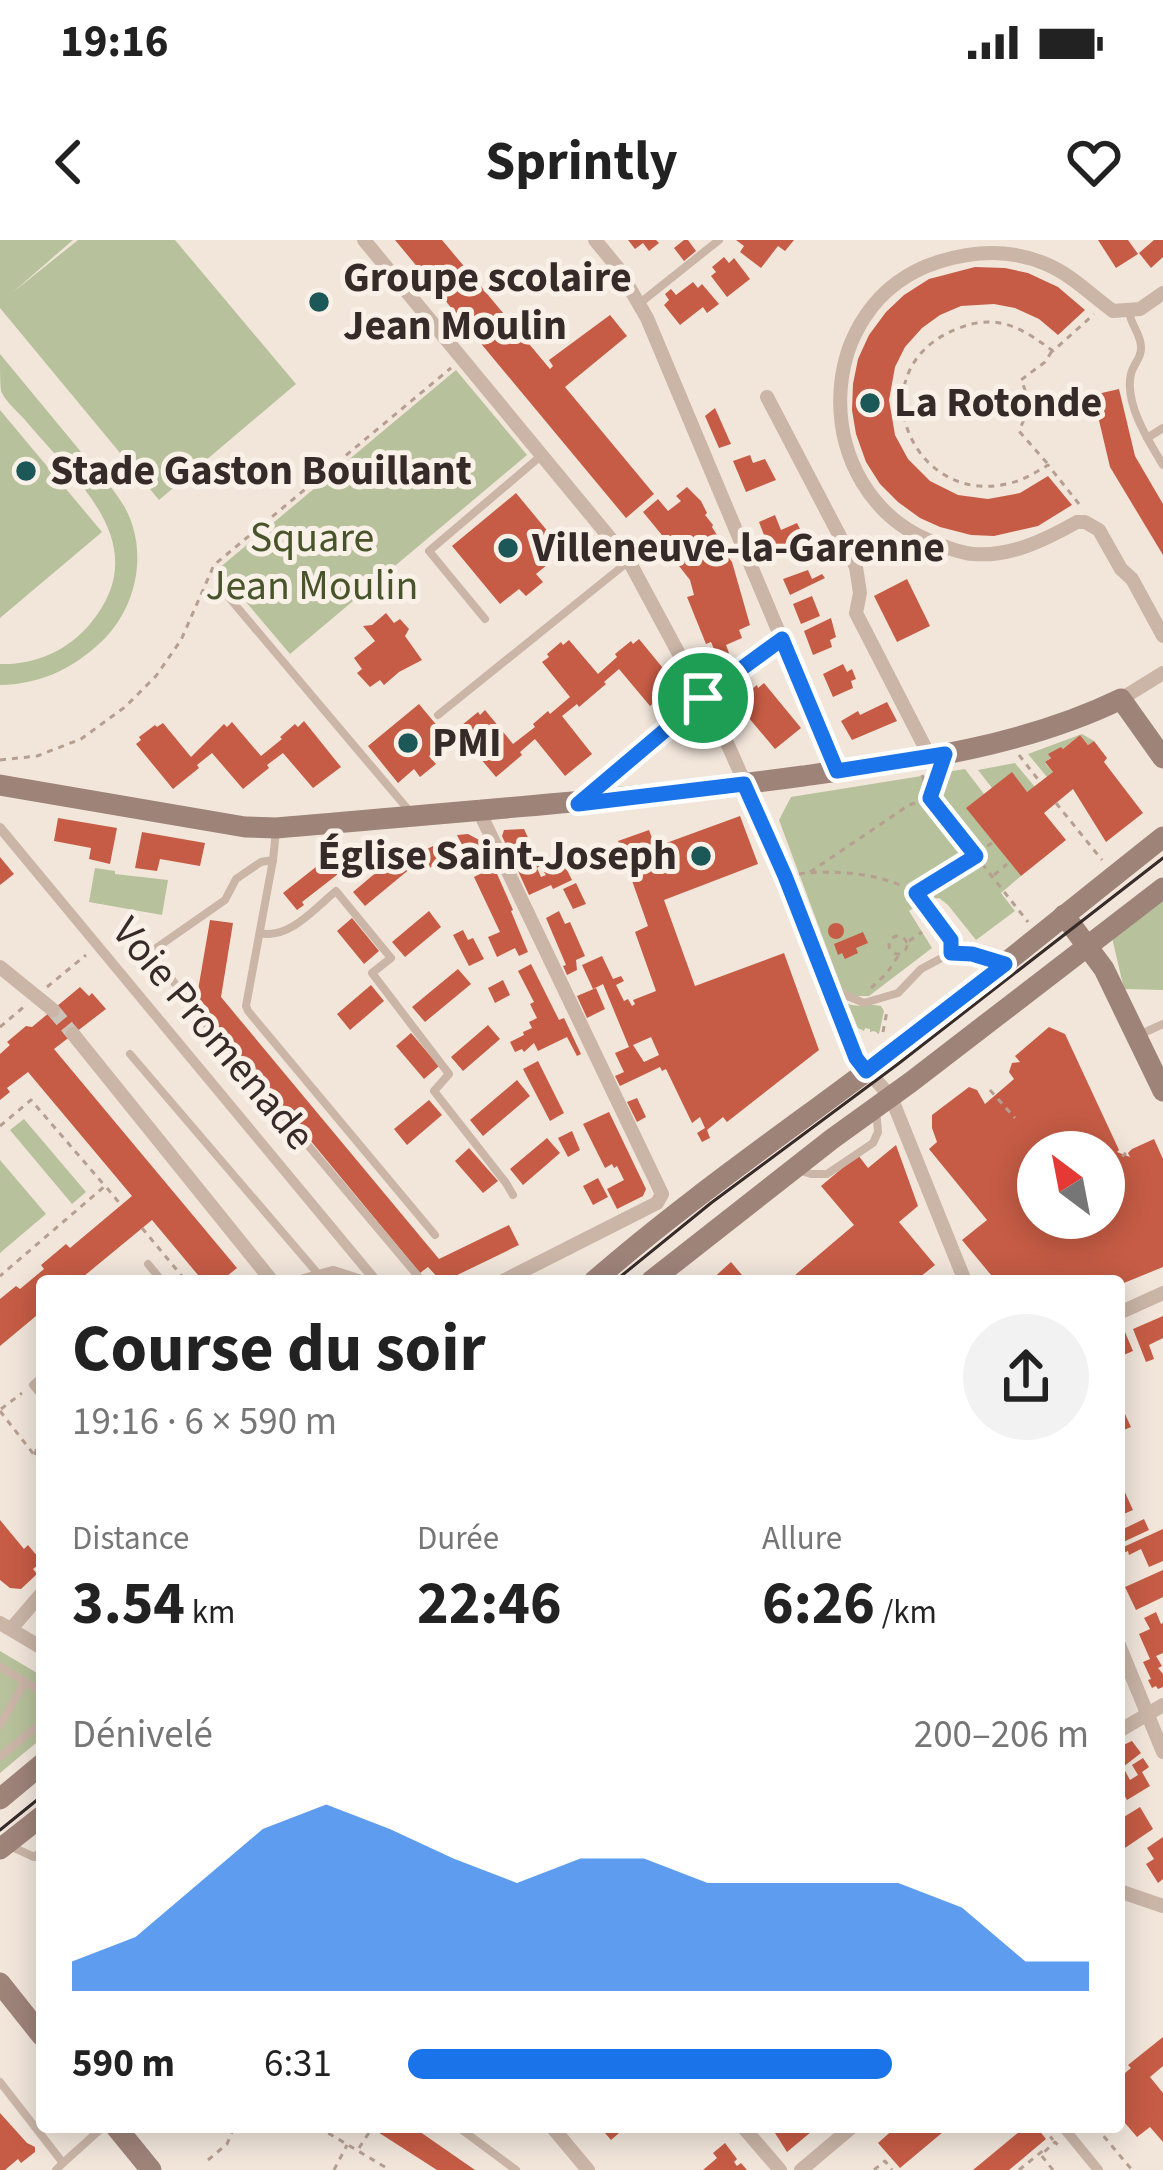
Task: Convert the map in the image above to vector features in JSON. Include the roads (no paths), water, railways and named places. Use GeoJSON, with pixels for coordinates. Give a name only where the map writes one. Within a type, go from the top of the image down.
{"type":"FeatureCollection","features":[{"type":"Feature","properties":{"kind":"main road"},"geometry":{"type":"LineString","coordinates":[[0,785],[245,827],[276,828],[578,804],[837,771],[1009,741],[1052,729],[1121,699],[1163,758]]}},
{"type":"Feature","properties":{"kind":"main road"},"geometry":{"type":"LineString","coordinates":[[601,1275],[1163,837]]}},
{"type":"Feature","properties":{"kind":"main road"},"geometry":{"type":"LineString","coordinates":[[659,1275],[1163,888]]}},
{"type":"Feature","properties":{"kind":"main road"},"geometry":{"type":"LineString","coordinates":[[1064,915],[1104,969],[1163,1090]]}},
{"type":"Feature","properties":{"kind":"main road"},"geometry":{"type":"LineString","coordinates":[[0,1799],[36,1769]]}},
{"type":"Feature","properties":{"kind":"main road"},"geometry":{"type":"LineString","coordinates":[[3,1847],[36,1821]]}},
{"type":"Feature","properties":{"kind":"main road"},"geometry":{"type":"LineString","coordinates":[[0,1983],[36,2028]]}},
{"type":"Feature","properties":{"kind":"main road"},"geometry":{"type":"LineString","coordinates":[[121,2133],[152,2170]]}},
{"type":"Feature","properties":{"kind":"street"},"geometry":{"type":"LineString","coordinates":[[364,240],[629,561],[728,746],[856,1058],[883,1102],[962,1275]]}},
{"type":"Feature","properties":{"kind":"street"},"geometry":{"type":"LineString","coordinates":[[597,241],[640,303],[837,771]]}},
{"type":"Feature","properties":{"kind":"street"},"geometry":{"type":"LineString","coordinates":[[1163,293],[1140,309],[1113,311],[1045,263],[997,252],[964,254],[921,268],[894,285],[864,318],[847,352],[839,383],[839,419],[849,458],[870,493],[899,525],[972,554],[1029,547],[1085,522],[1099,530],[1163,636]]}},
{"type":"Feature","properties":{"kind":"street"},"geometry":{"type":"LineString","coordinates":[[767,397],[856,568],[860,593],[856,613],[938,755]]}},
{"type":"Feature","properties":{"kind":"street"},"geometry":{"type":"LineString","coordinates":[[703,698],[782,639]]}},
{"type":"Feature","properties":{"kind":"street"},"geometry":{"type":"LineString","coordinates":[[1121,699],[1163,673]]}},
{"type":"Feature","properties":{"kind":"street"},"geometry":{"type":"LineString","coordinates":[[479,811],[662,1194],[657,1203],[515,1275]]}},
{"type":"Feature","properties":{"kind":"street","name":"Voie Promenade"},"geometry":{"type":"LineString","coordinates":[[0,828],[371,1275]]}},
{"type":"Feature","properties":{"kind":"street"},"geometry":{"type":"LineString","coordinates":[[0,967],[52,1010]]}},
{"type":"Feature","properties":{"kind":"street"},"geometry":{"type":"LineString","coordinates":[[73,1034],[267,1275]]}},
{"type":"Feature","properties":{"kind":"street"},"geometry":{"type":"LineString","coordinates":[[1125,1310],[1163,1293]]}},
{"type":"Feature","properties":{"kind":"street"},"geometry":{"type":"LineString","coordinates":[[36,1598],[5,1626],[36,1644]]}},
{"type":"Feature","properties":{"kind":"street"},"geometry":{"type":"LineString","coordinates":[[1125,1660],[1163,1752]]}},
{"type":"Feature","properties":{"kind":"street"},"geometry":{"type":"LineString","coordinates":[[1125,1727],[1163,1705]]}},
{"type":"Feature","properties":{"kind":"street"},"geometry":{"type":"LineString","coordinates":[[1125,1893],[1163,1906]]}},
{"type":"Feature","properties":{"kind":"street"},"geometry":{"type":"LineString","coordinates":[[560,2133],[587,2170]]}},
{"type":"Feature","properties":{"kind":"street"},"geometry":{"type":"LineString","coordinates":[[748,2133],[780,2170]]}},
{"type":"Feature","properties":{"kind":"street"},"geometry":{"type":"LineString","coordinates":[[801,2170],[845,2133]]}},
{"type":"Feature","properties":{"kind":"street"},"geometry":{"type":"LineString","coordinates":[[1068,2133],[1098,2170]]}},
{"type":"Feature","properties":{"kind":"lane"},"geometry":{"type":"LineString","coordinates":[[640,303],[719,240]]}},
{"type":"Feature","properties":{"kind":"lane"},"geometry":{"type":"LineString","coordinates":[[1129,311],[1142,350],[1131,374],[1133,398],[1138,420],[1163,465]]}},
{"type":"Feature","properties":{"kind":"lane"},"geometry":{"type":"LineString","coordinates":[[1147,438],[1163,428]]}},
{"type":"Feature","properties":{"kind":"lane"},"geometry":{"type":"LineString","coordinates":[[485,619],[429,550],[543,454]]}},
{"type":"Feature","properties":{"kind":"lane"},"geometry":{"type":"LineString","coordinates":[[439,715],[629,561]]}},
{"type":"Feature","properties":{"kind":"lane"},"geometry":{"type":"LineString","coordinates":[[226,594],[413,816]]}},
{"type":"Feature","properties":{"kind":"lane"},"geometry":{"type":"LineString","coordinates":[[578,804],[703,698]]}},
{"type":"Feature","properties":{"kind":"lane"},"geometry":{"type":"LineString","coordinates":[[276,828],[246,1006],[435,1235]]}},
{"type":"Feature","properties":{"kind":"lane"},"geometry":{"type":"LineString","coordinates":[[273,860],[261,862],[236,879],[225,900],[152,951],[190,1005],[417,1275]]}},
{"type":"Feature","properties":{"kind":"lane"},"geometry":{"type":"LineString","coordinates":[[260,933],[284,932],[336,891],[391,958],[372,973],[449,1074],[434,1091],[513,1195]]}},
{"type":"Feature","properties":{"kind":"lane"},"geometry":{"type":"LineString","coordinates":[[928,909],[951,940],[951,953]]}},
{"type":"Feature","properties":{"kind":"lane"},"geometry":{"type":"LineString","coordinates":[[829,988],[864,1003],[898,993],[921,969],[951,953],[1005,964]]}},
{"type":"Feature","properties":{"kind":"lane"},"geometry":{"type":"LineString","coordinates":[[0,988],[14,978]]}},
{"type":"Feature","properties":{"kind":"lane"},"geometry":{"type":"LineString","coordinates":[[1138,1035],[1163,1024]]}},
{"type":"Feature","properties":{"kind":"lane"},"geometry":{"type":"LineString","coordinates":[[130,1054],[309,1275]]}},
{"type":"Feature","properties":{"kind":"lane"},"geometry":{"type":"LineString","coordinates":[[148,1264],[157,1275]]}},
{"type":"Feature","properties":{"kind":"lane"},"geometry":{"type":"LineString","coordinates":[[0,1667],[36,1688]]}},
{"type":"Feature","properties":{"kind":"lane"},"geometry":{"type":"LineString","coordinates":[[0,1725],[25,1682]]}},
{"type":"Feature","properties":{"kind":"lane"},"geometry":{"type":"LineString","coordinates":[[2,1752],[36,1726]]}},
{"type":"Feature","properties":{"kind":"lane"},"geometry":{"type":"LineString","coordinates":[[3,1847],[36,1856]]}},
{"type":"Feature","properties":{"kind":"lane"},"geometry":{"type":"LineString","coordinates":[[0,2082],[36,2132]]}},
{"type":"Feature","properties":{"kind":"lane"},"geometry":{"type":"LineString","coordinates":[[36,2133],[60,2166],[96,2133]]}},
{"type":"Feature","properties":{"kind":"lane"},"geometry":{"type":"LineString","coordinates":[[466,2133],[515,2170]]}},
{"type":"Feature","properties":{"kind":"tunnel"},"geometry":{"type":"LineString","coordinates":[[53,1010],[73,1034]]}},
{"type":"Feature","properties":{"kind":"tram line"},"geometry":{"type":"LineString","coordinates":[[622,1275],[1163,858]]}},
{"type":"Feature","properties":{"kind":"tram line"},"geometry":{"type":"LineString","coordinates":[[0,1830],[36,1801]]}},
{"type":"Feature","properties":{"kind":"place","name":"Groupe scolaire Jean Moulin"},"geometry":{"type":"Point","coordinates":[319,302]}},
{"type":"Feature","properties":{"kind":"place","name":"La Rotonde"},"geometry":{"type":"Point","coordinates":[870,403]}},
{"type":"Feature","properties":{"kind":"place","name":"Stade Gaston Bouillant"},"geometry":{"type":"Point","coordinates":[26,471]}},
{"type":"Feature","properties":{"kind":"place","name":"Villeneuve-la-Garenne"},"geometry":{"type":"Point","coordinates":[508,548]}},
{"type":"Feature","properties":{"kind":"place","name":"PMI"},"geometry":{"type":"Point","coordinates":[408,743]}},
{"type":"Feature","properties":{"kind":"place","name":"Église Saint-Joseph"},"geometry":{"type":"Point","coordinates":[701,856]}},
{"type":"Feature","properties":{"kind":"park label","name":"Square Jean Moulin"},"geometry":{"type":"Point","coordinates":[312,562]}}]}
